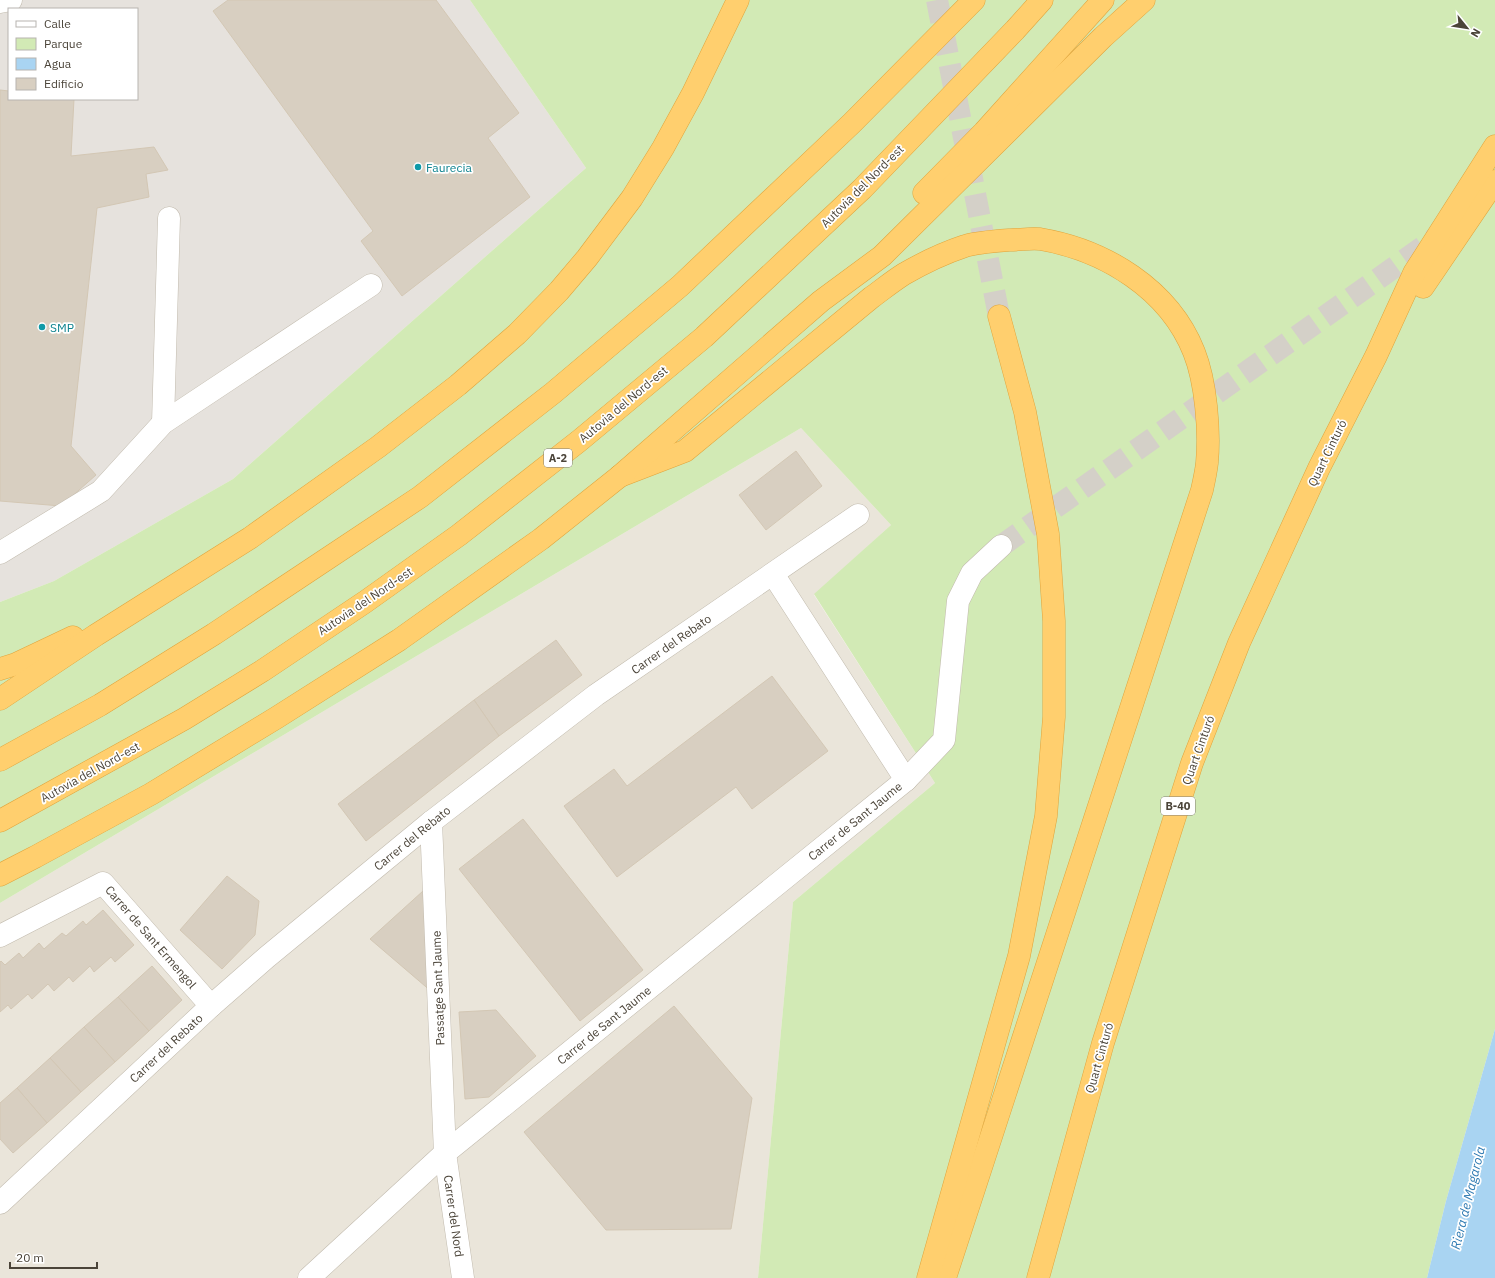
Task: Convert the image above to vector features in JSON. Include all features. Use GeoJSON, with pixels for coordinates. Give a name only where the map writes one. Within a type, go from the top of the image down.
{"type":"FeatureCollection","features":[{"type":"Feature","properties":{"kind":"highway"},"geometry":{"type":"LineString","coordinates":[[0,699],[96,634],[250,538],[371,452],[458,385],[517,334],[559,291],[587,258],[632,198],[664,148],[693,93],[738,0]]}},
{"type":"Feature","properties":{"kind":"highway"},"geometry":{"type":"LineString","coordinates":[[0,760],[100,704],[201,642],[420,497],[553,393],[680,286],[852,123],[974,0]]}},
{"type":"Feature","properties":{"kind":"highway","name":"Autovia del Nord-est"},"geometry":{"type":"LineString","coordinates":[[0,822],[184,719],[262,670],[365,602],[477,521],[579,441],[704,337],[862,189],[1042,0]]}},
{"type":"Feature","properties":{"kind":"highway"},"geometry":{"type":"LineString","coordinates":[[821,301],[984,132],[1103,0]]}},
{"type":"Feature","properties":{"kind":"highway"},"geometry":{"type":"LineString","coordinates":[[0,875],[35,858],[151,794],[276,718],[399,640],[541,539],[620,476],[821,301],[882,256],[1103,37],[1144,0]]}},
{"type":"Feature","properties":{"kind":"highway"},"geometry":{"type":"LineString","coordinates":[[1376,356],[1414,273],[1495,146]]}},
{"type":"Feature","properties":{"kind":"highway"},"geometry":{"type":"LineString","coordinates":[[1376,356],[1495,181]]}},
{"type":"Feature","properties":{"kind":"highway"},"geometry":{"type":"LineString","coordinates":[[620,476],[685,451],[872,297],[904,274],[938,257],[966,246],[997,240],[1039,239],[1096,255],[1116,264],[1149,288],[1166,306],[1182,328],[1194,352],[1202,377],[1208,439],[1207,464],[1202,490],[945,1278]]}},
{"type":"Feature","properties":{"kind":"highway"},"geometry":{"type":"LineString","coordinates":[[928,1278],[1019,956],[1046,816],[1053,733],[1054,621],[1048,534],[1025,412],[999,316]]}},
{"type":"Feature","properties":{"kind":"highway","name":"Quart Cinturó"},"geometry":{"type":"LineString","coordinates":[[1038,1278],[1103,1043],[1192,763],[1239,643],[1319,468],[1376,356]]}},
{"type":"Feature","properties":{"kind":"highway"},"geometry":{"type":"LineString","coordinates":[[0,669],[16,664],[82,633],[96,634]]}},
{"type":"Feature","properties":{"kind":"street"},"geometry":{"type":"LineString","coordinates":[[0,2],[11,0]]}},
{"type":"Feature","properties":{"kind":"street"},"geometry":{"type":"LineString","coordinates":[[163,423],[169,218]]}},
{"type":"Feature","properties":{"kind":"street"},"geometry":{"type":"LineString","coordinates":[[0,553],[102,491],[163,423],[371,285]]}},
{"type":"Feature","properties":{"kind":"street","name":"Carrer del Rebato"},"geometry":{"type":"LineString","coordinates":[[0,1203],[211,1006],[267,957],[431,822],[596,696],[858,515]]}},
{"type":"Feature","properties":{"kind":"street","name":"Carrer de Sant Jaume"},"geometry":{"type":"LineString","coordinates":[[309,1278],[445,1153],[906,780],[944,740],[958,601],[972,574],[1001,546]]}},
{"type":"Feature","properties":{"kind":"street"},"geometry":{"type":"LineString","coordinates":[[773,574],[906,780]]}},
{"type":"Feature","properties":{"kind":"street","name":"Passatge Sant Jaume"},"geometry":{"type":"LineString","coordinates":[[431,822],[445,1153]]}},
{"type":"Feature","properties":{"kind":"street","name":"Carrer de Sant Ermengol"},"geometry":{"type":"LineString","coordinates":[[0,936],[103,883],[211,1006]]}},
{"type":"Feature","properties":{"kind":"street","name":"Carrer del Nord"},"geometry":{"type":"LineString","coordinates":[[445,1153],[463,1278]]}},
{"type":"Feature","properties":{"kind":"shaded area"},"geometry":{"type":"Polygon","coordinates":[[[0,0],[470,0],[586,168],[233,479],[54,581],[0,602],[0,0]]]}},
{"type":"Feature","properties":{"kind":"shaded area"},"geometry":{"type":"Polygon","coordinates":[[[801,428],[891,525],[814,595],[935,783],[793,902],[758,1278],[0,1278],[0,903],[801,428]]]}},
{"type":"Feature","properties":{"kind":"green space"},"geometry":{"type":"Polygon","coordinates":[[[470,0],[1495,0],[1495,1029],[1446,1201],[1427,1278],[758,1278],[793,902],[935,783],[814,594],[891,525],[801,428],[0,903],[0,602],[54,581],[233,479],[586,168],[470,0]]]}},
{"type":"Feature","properties":{"kind":"water","name":"Riera de Magarola"},"geometry":{"type":"Polygon","coordinates":[[[1495,1029],[1495,1278],[1427,1278],[1446,1201],[1495,1029]]]}},
{"type":"Feature","properties":{"kind":"building","name":"Faurecia"},"geometry":{"type":"Polygon","coordinates":[[[228,0],[436,0],[519,113],[488,138],[530,197],[402,296],[361,241],[373,231],[213,11],[228,0]]]}},
{"type":"Feature","properties":{"kind":"building","name":"SMP"},"geometry":{"type":"Polygon","coordinates":[[[0,90],[8,91],[8,100],[74,100],[71,156],[154,147],[168,170],[146,174],[149,197],[97,208],[71,446],[96,475],[61,506],[0,501],[0,90]]]}},
{"type":"Feature","properties":{"kind":"building"},"geometry":{"type":"Polygon","coordinates":[[[796,451],[822,486],[766,530],[739,495],[796,451]]]}},
{"type":"Feature","properties":{"kind":"building"},"geometry":{"type":"Polygon","coordinates":[[[556,640],[582,675],[499,736],[474,700],[556,640]]]}},
{"type":"Feature","properties":{"kind":"building"},"geometry":{"type":"Polygon","coordinates":[[[772,676],[828,751],[752,809],[736,787],[617,877],[564,806],[614,769],[627,786],[772,676]]]}},
{"type":"Feature","properties":{"kind":"building"},"geometry":{"type":"Polygon","coordinates":[[[474,700],[499,736],[366,841],[338,804],[474,700]]]}},
{"type":"Feature","properties":{"kind":"building"},"geometry":{"type":"Polygon","coordinates":[[[523,819],[643,970],[580,1021],[459,869],[523,819]]]}},
{"type":"Feature","properties":{"kind":"building"},"geometry":{"type":"Polygon","coordinates":[[[227,876],[259,901],[255,935],[222,969],[180,930],[227,876]]]}},
{"type":"Feature","properties":{"kind":"building"},"geometry":{"type":"Polygon","coordinates":[[[423,891],[428,893],[432,992],[370,939],[423,891]]]}},
{"type":"Feature","properties":{"kind":"building"},"geometry":{"type":"Polygon","coordinates":[[[103,910],[134,945],[115,962],[111,957],[94,972],[90,966],[73,982],[69,977],[54,991],[48,984],[32,999],[28,994],[11,1009],[8,1005],[0,1012],[1,961],[5,965],[19,953],[23,958],[39,943],[44,949],[62,933],[66,936],[83,921],[86,925],[103,910]]]}},
{"type":"Feature","properties":{"kind":"building"},"geometry":{"type":"Polygon","coordinates":[[[152,966],[182,1000],[149,1031],[118,997],[152,966]]]}},
{"type":"Feature","properties":{"kind":"building"},"geometry":{"type":"Polygon","coordinates":[[[118,997],[149,1031],[115,1062],[84,1027],[118,997]]]}},
{"type":"Feature","properties":{"kind":"building"},"geometry":{"type":"Polygon","coordinates":[[[674,1006],[752,1098],[731,1229],[606,1230],[524,1132],[674,1006]]]}},
{"type":"Feature","properties":{"kind":"building"},"geometry":{"type":"Polygon","coordinates":[[[496,1010],[536,1056],[489,1097],[465,1099],[459,1012],[496,1010]]]}},
{"type":"Feature","properties":{"kind":"building"},"geometry":{"type":"Polygon","coordinates":[[[84,1027],[115,1062],[81,1092],[50,1058],[84,1027]]]}},
{"type":"Feature","properties":{"kind":"building"},"geometry":{"type":"Polygon","coordinates":[[[50,1058],[81,1092],[47,1123],[17,1088],[50,1058]]]}},
{"type":"Feature","properties":{"kind":"building"},"geometry":{"type":"Polygon","coordinates":[[[17,1088],[47,1123],[13,1153],[0,1139],[0,1103],[17,1088]]]}},
{"type":"Feature","properties":{"kind":"tunnel"},"geometry":{"type":"LineString","coordinates":[[937,0],[999,316]]}},
{"type":"Feature","properties":{"kind":"tunnel"},"geometry":{"type":"LineString","coordinates":[[1001,546],[1437,237]]}},
{"type":"Feature","properties":{"kind":"place","name":"Faurecia"},"geometry":{"type":"Point","coordinates":[418,167]}},
{"type":"Feature","properties":{"kind":"place","name":"SMP"},"geometry":{"type":"Point","coordinates":[42,327]}}]}
